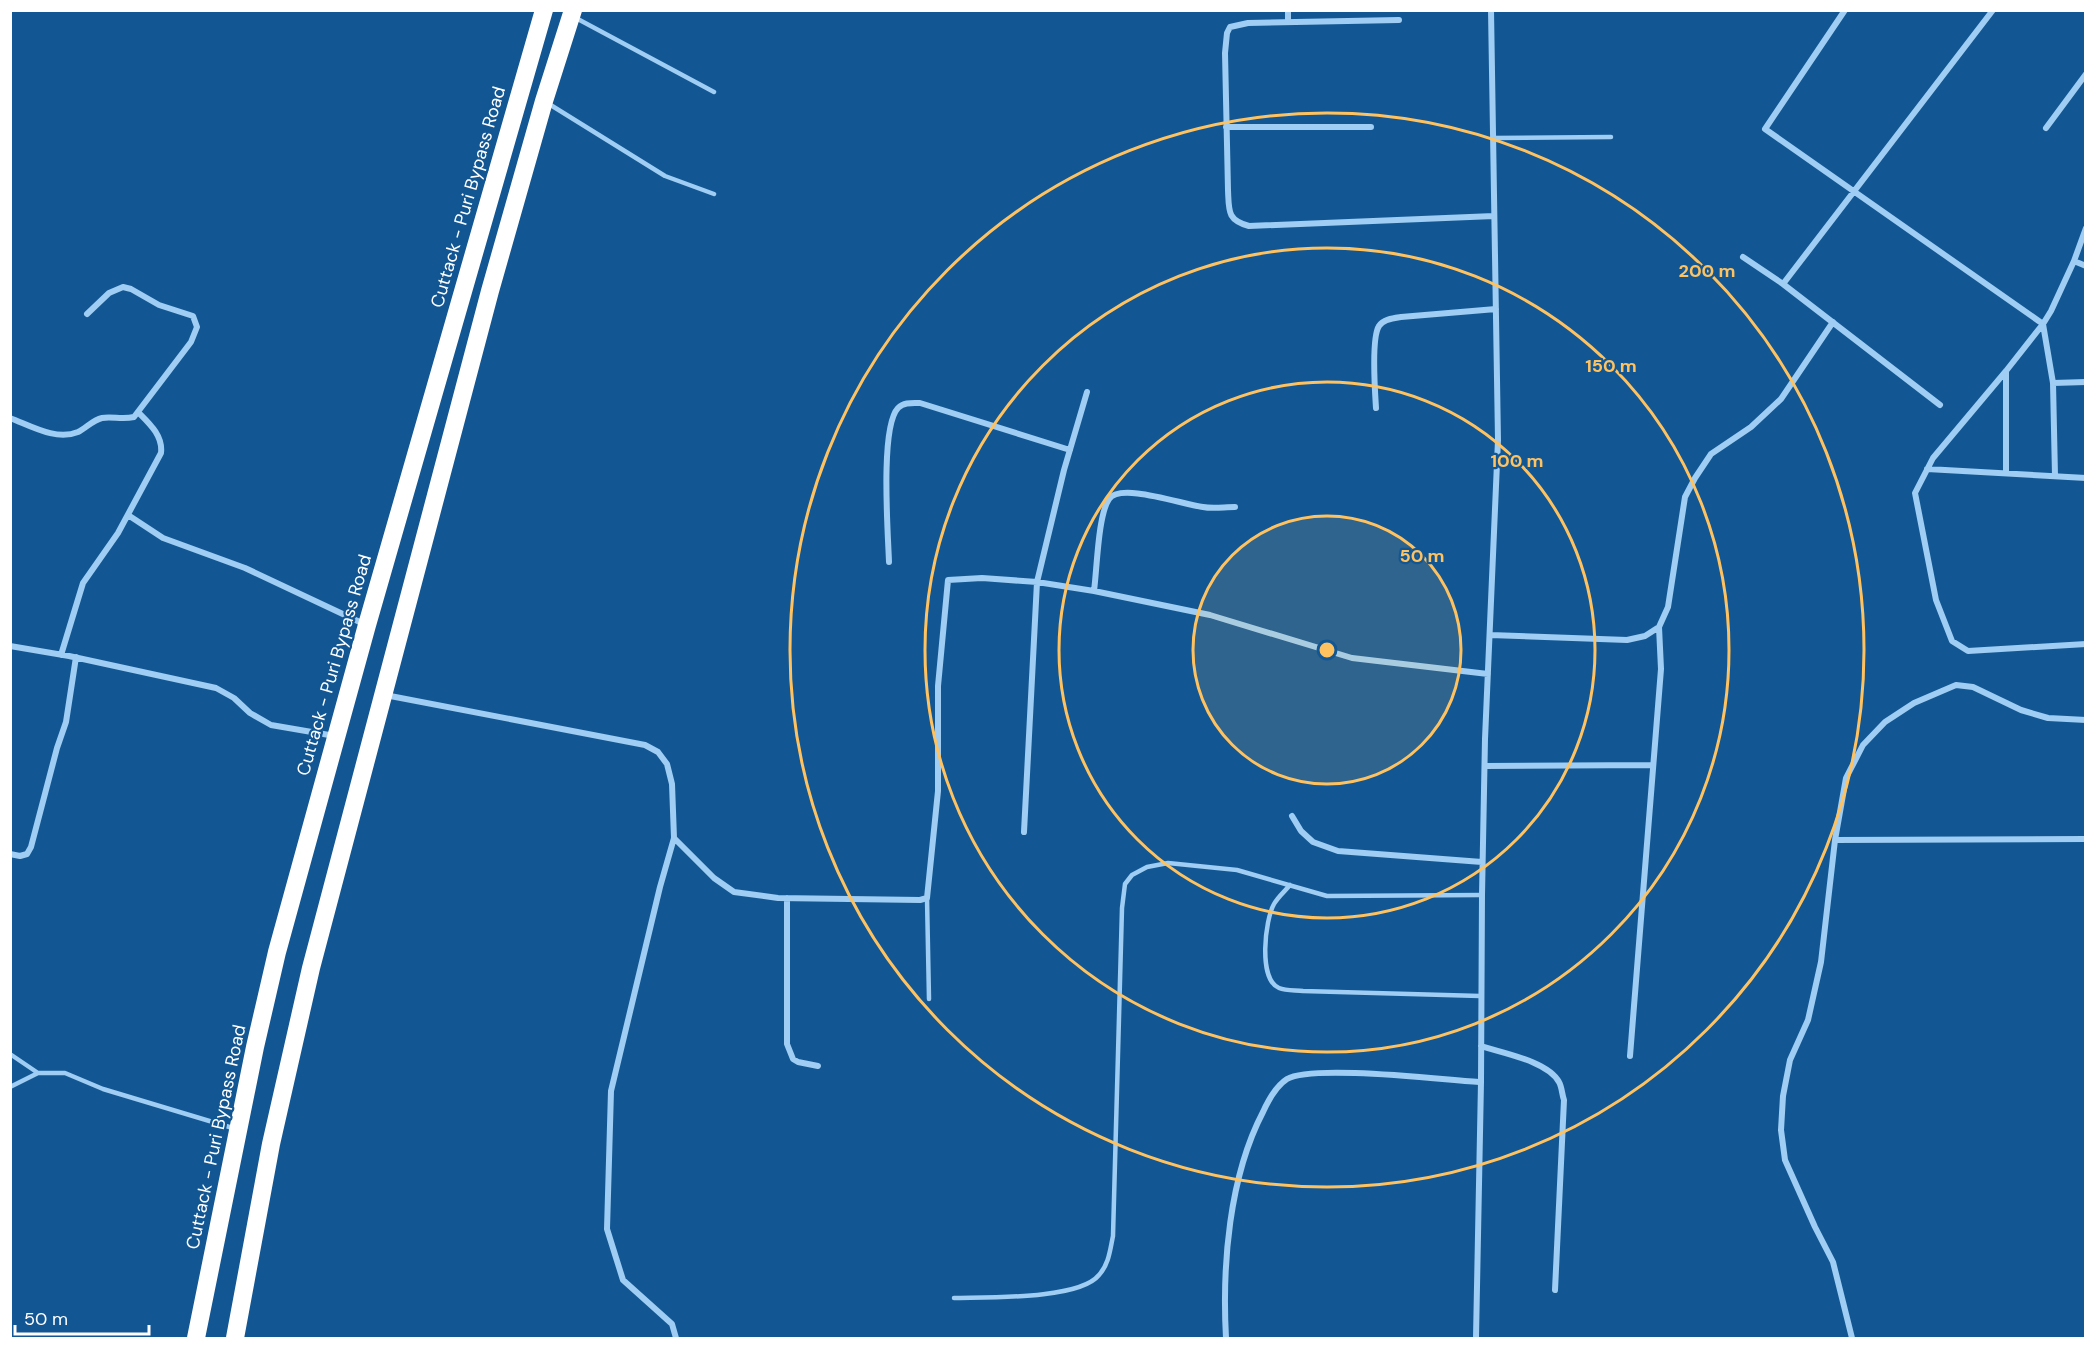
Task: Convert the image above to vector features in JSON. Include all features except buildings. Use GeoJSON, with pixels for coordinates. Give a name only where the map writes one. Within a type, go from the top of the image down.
{"type":"FeatureCollection","features":[{"type":"Feature","properties":{"kind":"highway","name":"Cuttack - Puri Bypass Road"},"geometry":{"type":"LineString","coordinates":[[196,1338],[277,952],[367,625],[544,10]]}},
{"type":"Feature","properties":{"kind":"highway"},"geometry":{"type":"LineString","coordinates":[[235,1338],[271,1144],[311,968],[490,291],[544,101],[573,13]]}},
{"type":"Feature","properties":{"kind":"street"},"geometry":{"type":"LineString","coordinates":[[1288,10],[1288,22]]}},
{"type":"Feature","properties":{"kind":"street"},"geometry":{"type":"LineString","coordinates":[[1476,1338],[1482,862],[1498,440],[1491,10]]}},
{"type":"Feature","properties":{"kind":"street"},"geometry":{"type":"LineString","coordinates":[[1845,10],[1765,129],[2043,324],[2053,383],[2055,476]]}},
{"type":"Feature","properties":{"kind":"street"},"geometry":{"type":"LineString","coordinates":[[1783,284],[1993,10]]}},
{"type":"Feature","properties":{"kind":"street"},"geometry":{"type":"LineString","coordinates":[[1399,20],[1236,24],[1230,27],[1227,33],[1225,53],[1229,210],[1232,218],[1250,226],[1494,216]]}},
{"type":"Feature","properties":{"kind":"street"},"geometry":{"type":"LineString","coordinates":[[2046,128],[2085,74]]}},
{"type":"Feature","properties":{"kind":"street"},"geometry":{"type":"LineString","coordinates":[[1227,127],[1371,127]]}},
{"type":"Feature","properties":{"kind":"street"},"geometry":{"type":"LineString","coordinates":[[2085,228],[2074,261],[2051,312],[2006,371],[1932,458],[1915,493],[1936,600],[1952,641],[1968,651],[2085,644]]}},
{"type":"Feature","properties":{"kind":"street"},"geometry":{"type":"LineString","coordinates":[[1743,257],[1783,284],[1940,405]]}},
{"type":"Feature","properties":{"kind":"street"},"geometry":{"type":"LineString","coordinates":[[2074,261],[2085,266]]}},
{"type":"Feature","properties":{"kind":"street"},"geometry":{"type":"LineString","coordinates":[[10,418],[54,434],[65,435],[78,432],[99,419],[134,417],[191,342],[196,330],[195,319],[186,312],[159,305],[123,287],[109,293],[87,314]]}},
{"type":"Feature","properties":{"kind":"street"},"geometry":{"type":"LineString","coordinates":[[1376,408],[1375,340],[1379,325],[1385,320],[1496,309]]}},
{"type":"Feature","properties":{"kind":"street"},"geometry":{"type":"LineString","coordinates":[[1630,1056],[1661,669],[1659,627],[1668,607],[1685,497],[1711,454],[1751,427],[1781,399],[1833,322]]}},
{"type":"Feature","properties":{"kind":"street"},"geometry":{"type":"LineString","coordinates":[[2006,371],[2006,473]]}},
{"type":"Feature","properties":{"kind":"street"},"geometry":{"type":"LineString","coordinates":[[2053,383],[2085,382]]}},
{"type":"Feature","properties":{"kind":"street"},"geometry":{"type":"LineString","coordinates":[[1024,832],[1037,582],[1087,392]]}},
{"type":"Feature","properties":{"kind":"street"},"geometry":{"type":"LineString","coordinates":[[889,562],[885,488],[892,420],[897,408],[906,403],[920,403],[1070,450]]}},
{"type":"Feature","properties":{"kind":"street"},"geometry":{"type":"LineString","coordinates":[[61,655],[83,583],[118,533],[161,453],[162,446],[152,427],[139,413]]}},
{"type":"Feature","properties":{"kind":"street"},"geometry":{"type":"LineString","coordinates":[[1927,469],[2085,478]]}},
{"type":"Feature","properties":{"kind":"street"},"geometry":{"type":"LineString","coordinates":[[1094,591],[1103,516],[1110,497],[1115,493],[1138,493],[1205,508],[1235,507]]}},
{"type":"Feature","properties":{"kind":"street"},"geometry":{"type":"LineString","coordinates":[[128,515],[163,538],[245,568],[367,625]]}},
{"type":"Feature","properties":{"kind":"street"},"geometry":{"type":"LineString","coordinates":[[674,838],[714,878],[734,892],[787,898],[909,900],[927,898],[938,791],[938,686],[948,580],[982,578],[1037,582],[1094,591],[1210,615],[1352,658],[1488,674]]}},
{"type":"Feature","properties":{"kind":"street"},"geometry":{"type":"LineString","coordinates":[[1490,635],[1627,640],[1645,636],[1659,627]]}},
{"type":"Feature","properties":{"kind":"street"},"geometry":{"type":"LineString","coordinates":[[10,646],[76,657],[216,688],[271,725],[336,736]]}},
{"type":"Feature","properties":{"kind":"street"},"geometry":{"type":"LineString","coordinates":[[10,854],[20,856],[27,854],[31,847],[66,722],[76,657]]}},
{"type":"Feature","properties":{"kind":"street"},"geometry":{"type":"LineString","coordinates":[[1852,1338],[1833,1262],[1785,1160],[1781,1130],[1783,1096],[1790,1060],[1808,1020],[1821,962],[1835,840],[1846,778],[1863,745],[1885,722],[1914,703],[1956,685],[1973,687],[2021,710],[2039,715],[2085,720]]}},
{"type":"Feature","properties":{"kind":"street"},"geometry":{"type":"LineString","coordinates":[[383,695],[645,746],[658,752],[667,764],[672,784],[674,838],[611,1091],[606,1229],[623,1280],[672,1324],[676,1338]]}},
{"type":"Feature","properties":{"kind":"street"},"geometry":{"type":"LineString","coordinates":[[1485,766],[1653,765]]}},
{"type":"Feature","properties":{"kind":"street"},"geometry":{"type":"LineString","coordinates":[[1292,816],[1301,831],[1313,842],[1338,851],[1482,862]]}},
{"type":"Feature","properties":{"kind":"street"},"geometry":{"type":"LineString","coordinates":[[1835,840],[2085,839]]}},
{"type":"Feature","properties":{"kind":"street"},"geometry":{"type":"LineString","coordinates":[[787,898],[787,1044],[793,1059],[818,1066]]}},
{"type":"Feature","properties":{"kind":"street"},"geometry":{"type":"LineString","coordinates":[[1481,1046],[1529,1060],[1550,1072],[1559,1082],[1564,1100],[1555,1290]]}},
{"type":"Feature","properties":{"kind":"street"},"geometry":{"type":"LineString","coordinates":[[1226,1338],[1224,1304],[1232,1211],[1250,1136],[1270,1096],[1286,1080],[1305,1073],[1330,1072],[1481,1082]]}},
{"type":"Feature","properties":{"kind":"lane"},"geometry":{"type":"LineString","coordinates":[[573,13],[714,92]]}},
{"type":"Feature","properties":{"kind":"lane"},"geometry":{"type":"LineString","coordinates":[[544,101],[665,176],[714,194]]}},
{"type":"Feature","properties":{"kind":"lane"},"geometry":{"type":"LineString","coordinates":[[1493,138],[1611,136]]}},
{"type":"Feature","properties":{"kind":"lane"},"geometry":{"type":"LineString","coordinates":[[954,1298],[1032,1296],[1078,1287],[1098,1277],[1108,1261],[1113,1236],[1121,920],[1125,884],[1132,875],[1148,867],[1168,863],[1237,870],[1327,896],[1482,895]]}},
{"type":"Feature","properties":{"kind":"lane"},"geometry":{"type":"LineString","coordinates":[[1290,885],[1274,904],[1269,918],[1265,956],[1266,970],[1270,982],[1279,988],[1303,991],[1480,996]]}},
{"type":"Feature","properties":{"kind":"lane"},"geometry":{"type":"LineString","coordinates":[[927,898],[928,999]]}},
{"type":"Feature","properties":{"kind":"lane"},"geometry":{"type":"LineString","coordinates":[[10,1054],[38,1073]]}},
{"type":"Feature","properties":{"kind":"lane"},"geometry":{"type":"LineString","coordinates":[[10,1087],[38,1073],[65,1073],[103,1089],[238,1130]]}}]}
